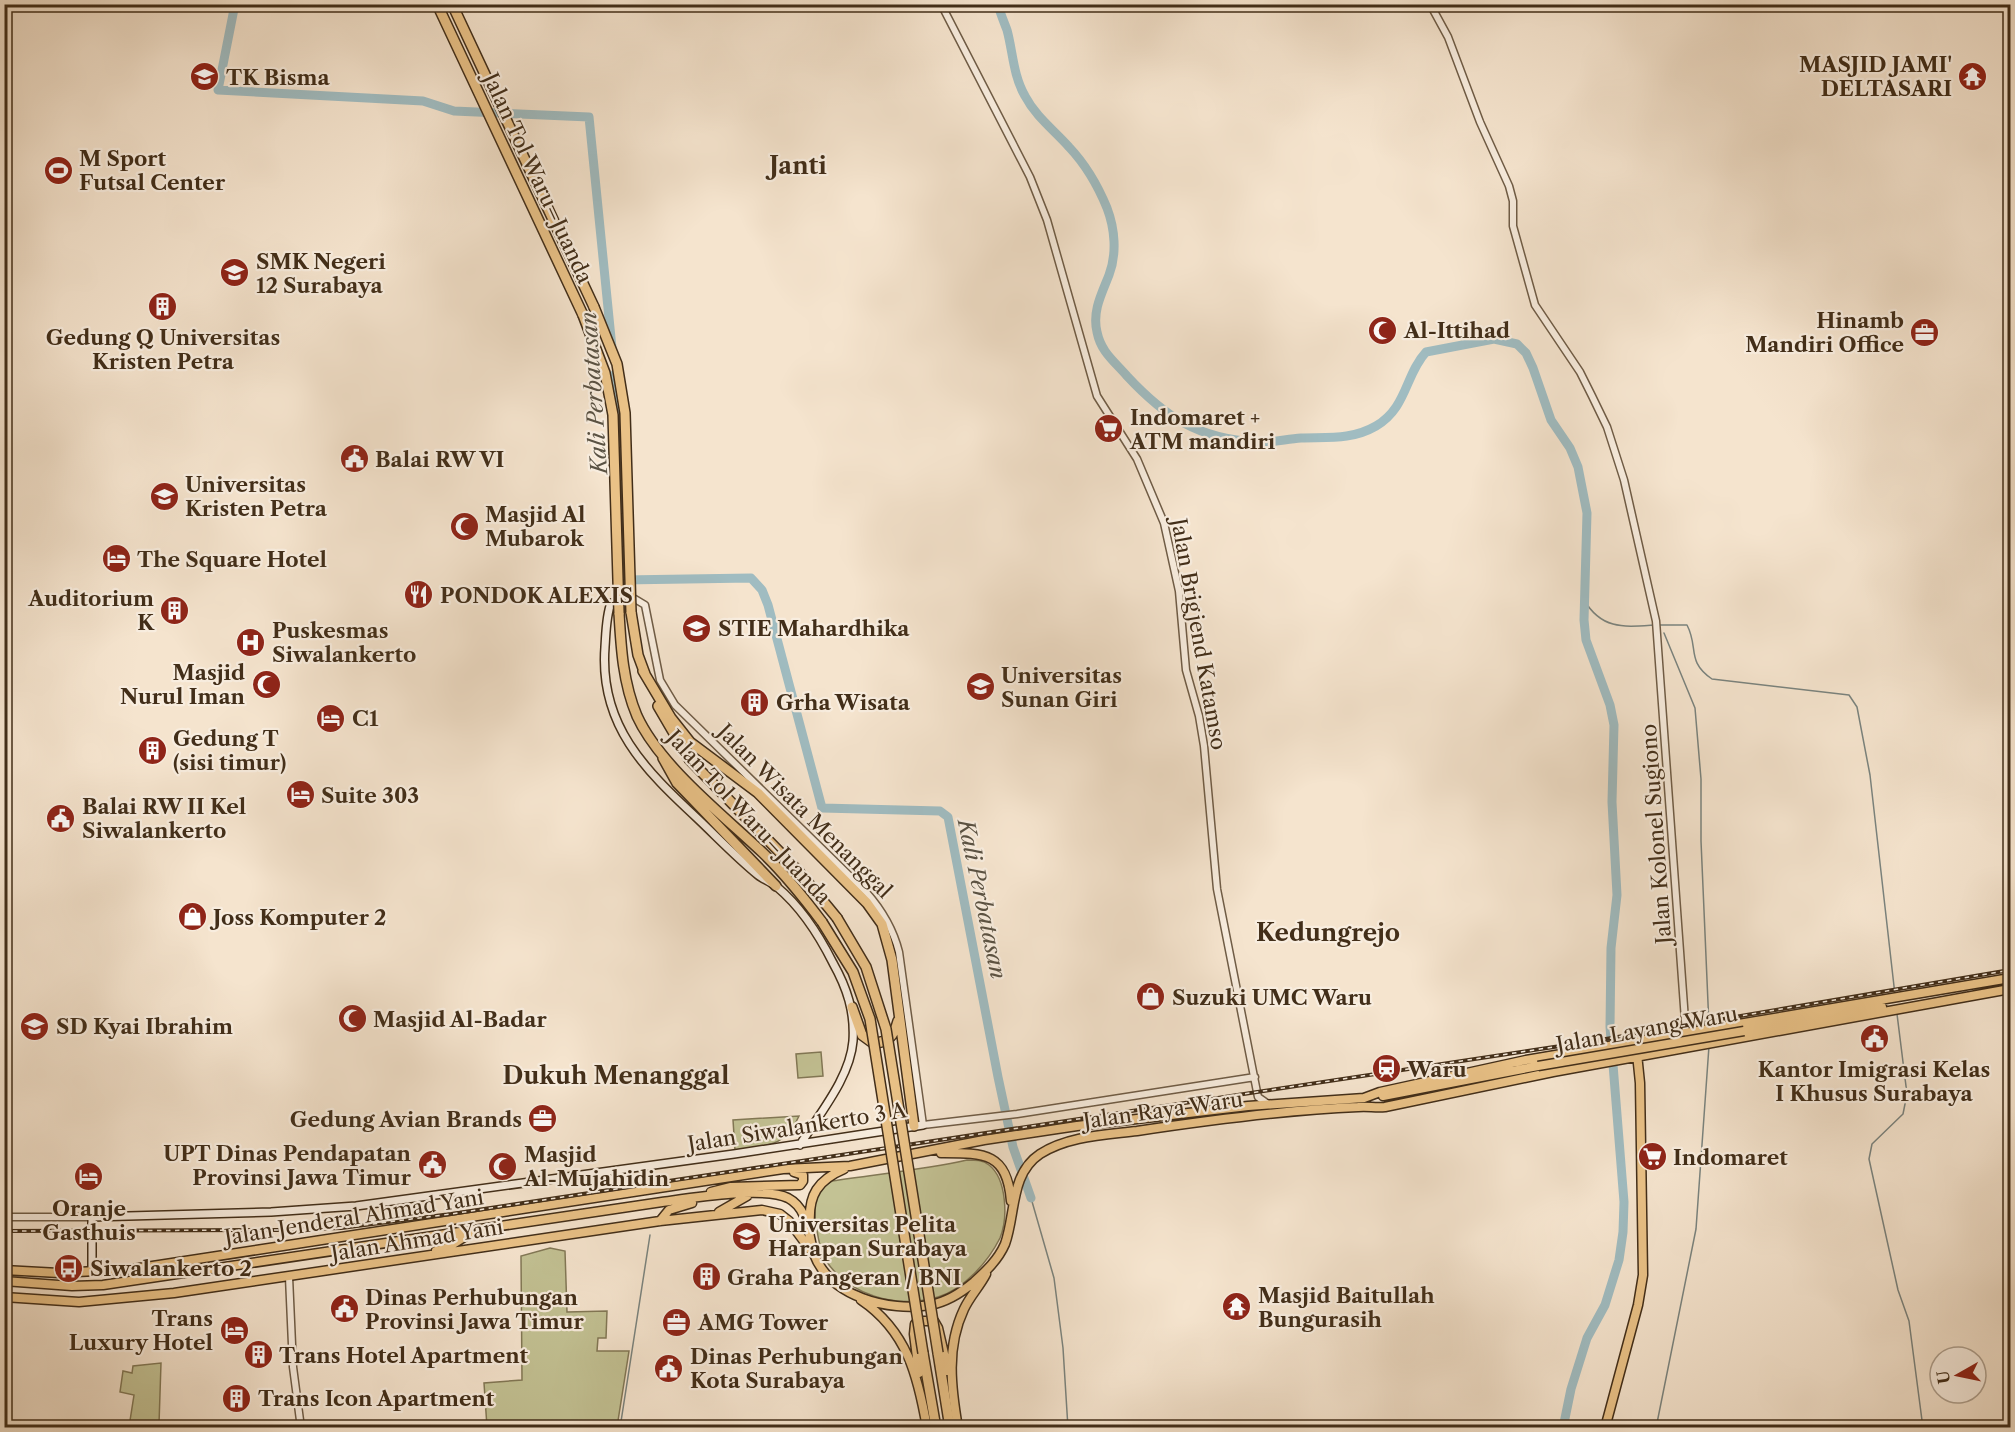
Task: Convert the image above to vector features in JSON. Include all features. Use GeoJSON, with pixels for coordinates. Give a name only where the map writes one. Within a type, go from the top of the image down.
{"type":"FeatureCollection","features":[{"type":"Feature","properties":{"kind":"highway","name":"Jalan Tol Waru–Juanda"},"geometry":{"type":"LineString","coordinates":[[437,4],[583,315],[605,372],[613,415],[619,613],[622,652],[629,694],[646,731],[662,756],[765,855],[822,922],[853,972],[870,1019],[936,1428]]}},
{"type":"Feature","properties":{"kind":"highway","name":"Jalan Tol Waru–Juanda"},"geometry":{"type":"LineString","coordinates":[[452,6],[594,307],[617,364],[625,413],[631,612],[644,671],[663,717],[689,759],[800,873],[837,918],[866,966],[886,1029],[950,1428]]}},
{"type":"Feature","properties":{"kind":"highway"},"geometry":{"type":"LineString","coordinates":[[644,671],[671,718],[690,742],[758,793],[873,910],[887,937],[919,1125]]}},
{"type":"Feature","properties":{"kind":"highway"},"geometry":{"type":"LineString","coordinates":[[662,756],[677,783],[776,886]]}},
{"type":"Feature","properties":{"kind":"highway"},"geometry":{"type":"LineString","coordinates":[[1898,1002],[1926,992],[2010,978]]}},
{"type":"Feature","properties":{"kind":"highway","name":"Jalan Layang Waru"},"geometry":{"type":"LineString","coordinates":[[1362,1102],[1538,1066],[1898,1002],[1927,1002],[2010,989]]}},
{"type":"Feature","properties":{"kind":"highway","name":"Jalan Raya Waru"},"geometry":{"type":"LineString","coordinates":[[811,1242],[814,1255],[827,1275],[854,1295],[902,1306],[933,1305],[950,1299],[989,1268],[1004,1246],[1020,1176],[1035,1158],[1060,1144],[1091,1137],[1362,1102],[1380,1092],[1526,1060],[1898,1002]]}},
{"type":"Feature","properties":{"kind":"highway","name":"Jalan Raya Waru"},"geometry":{"type":"LineString","coordinates":[[850,1166],[1026,1134],[1248,1106],[1362,1102],[1385,1107],[1608,1062],[1714,1044],[1898,1002]]}},
{"type":"Feature","properties":{"kind":"highway"},"geometry":{"type":"LineString","coordinates":[[852,1007],[858,1030],[865,1040],[873,1043],[881,1043],[892,1037],[900,1013]]}},
{"type":"Feature","properties":{"kind":"highway"},"geometry":{"type":"LineString","coordinates":[[1605,1428],[1638,1305],[1643,1275],[1640,1083],[1636,1042]]}},
{"type":"Feature","properties":{"kind":"highway"},"geometry":{"type":"LineString","coordinates":[[1622,1044],[1630,1052],[1623,1060],[1632,1067],[1640,1083]]}},
{"type":"Feature","properties":{"kind":"highway"},"geometry":{"type":"LineString","coordinates":[[1640,1083],[1645,1065],[1658,1053]]}},
{"type":"Feature","properties":{"kind":"highway"},"geometry":{"type":"LineString","coordinates":[[929,1153],[974,1153],[997,1161],[1002,1166],[1008,1181],[1010,1221]]}},
{"type":"Feature","properties":{"kind":"highway"},"geometry":{"type":"LineString","coordinates":[[811,1242],[809,1213],[814,1191],[822,1180],[850,1166]]}},
{"type":"Feature","properties":{"kind":"highway","name":"Jalan Jenderal Ahmad Yani"},"geometry":{"type":"LineString","coordinates":[[4,1270],[92,1272],[133,1269],[783,1169],[850,1166]]}},
{"type":"Feature","properties":{"kind":"highway"},"geometry":{"type":"LineString","coordinates":[[700,1197],[731,1187],[775,1184],[796,1186],[802,1183],[804,1178],[799,1172],[757,1174]]}},
{"type":"Feature","properties":{"kind":"highway"},"geometry":{"type":"LineString","coordinates":[[717,1213],[750,1194]]}},
{"type":"Feature","properties":{"kind":"highway"},"geometry":{"type":"LineString","coordinates":[[660,1221],[669,1210],[715,1195]]}},
{"type":"Feature","properties":{"kind":"highway","name":"Jalan Jenderal Ahmad Yani"},"geometry":{"type":"LineString","coordinates":[[4,1281],[72,1286],[103,1285],[715,1195],[778,1195],[793,1201],[803,1214],[811,1242]]}},
{"type":"Feature","properties":{"kind":"highway","name":"Jalan Ahmad Yani"},"geometry":{"type":"LineString","coordinates":[[4,1297],[60,1301],[113,1300],[290,1277],[717,1213],[762,1210],[780,1214],[789,1221],[814,1255]]}},
{"type":"Feature","properties":{"kind":"highway"},"geometry":{"type":"LineString","coordinates":[[386,1263],[392,1258],[445,1249],[475,1230]]}},
{"type":"Feature","properties":{"kind":"highway"},"geometry":{"type":"LineString","coordinates":[[952,1390],[953,1346],[960,1320],[989,1268]]}},
{"type":"Feature","properties":{"kind":"highway"},"geometry":{"type":"LineString","coordinates":[[854,1295],[858,1308]]}},
{"type":"Feature","properties":{"kind":"highway"},"geometry":{"type":"LineString","coordinates":[[854,1295],[881,1316],[902,1341],[920,1385]]}},
{"type":"Feature","properties":{"kind":"highway"},"geometry":{"type":"LineString","coordinates":[[927,1428],[914,1328],[919,1321],[931,1319],[939,1328],[958,1428]]}},
{"type":"Feature","properties":{"kind":"main road"},"geometry":{"type":"LineString","coordinates":[[611,603],[604,680],[608,697],[627,742],[640,761],[676,799],[754,871],[776,886],[801,912],[821,940],[843,981],[852,1007],[853,1041],[847,1064],[800,1145]]}},
{"type":"Feature","properties":{"kind":"main road","name":"Jalan Siwalankerto 3 A"},"geometry":{"type":"LineString","coordinates":[[92,1216],[272,1212],[356,1206],[800,1145],[919,1125]]}},
{"type":"Feature","properties":{"kind":"main road"},"geometry":{"type":"LineString","coordinates":[[92,1216],[92,1272]]}},
{"type":"Feature","properties":{"kind":"street","name":"Jalan Brigjend Katamso"},"geometry":{"type":"LineString","coordinates":[[941,4],[1030,177],[1047,220],[1097,396],[1137,459],[1164,523],[1179,591],[1186,670],[1199,716],[1217,889],[1258,1097]]}},
{"type":"Feature","properties":{"kind":"street","name":"Jalan Kolonel Sugiono"},"geometry":{"type":"LineString","coordinates":[[1430,4],[1448,37],[1480,122],[1509,186],[1513,201],[1513,226],[1535,305],[1580,372],[1609,435],[1624,480],[1656,621],[1686,1034]]}},
{"type":"Feature","properties":{"kind":"street","name":"Jalan Wisata Menanggal"},"geometry":{"type":"LineString","coordinates":[[611,603],[635,599],[645,605],[655,665],[669,698],[866,892],[885,915],[893,930],[899,952],[919,1125]]}},
{"type":"Feature","properties":{"kind":"street","name":"Jalan Siwalankerto 3 A"},"geometry":{"type":"LineString","coordinates":[[919,1125],[1017,1114],[1255,1077]]}},
{"type":"Feature","properties":{"kind":"street"},"geometry":{"type":"LineString","coordinates":[[1248,1106],[1258,1097],[1269,1105]]}},
{"type":"Feature","properties":{"kind":"street"},"geometry":{"type":"LineString","coordinates":[[4,1217],[92,1216]]}},
{"type":"Feature","properties":{"kind":"street"},"geometry":{"type":"LineString","coordinates":[[290,1277],[293,1367],[301,1428]]}},
{"type":"Feature","properties":{"kind":"shaded area"},"geometry":{"type":"Polygon","coordinates":[[[821,1052],[823,1076],[798,1078],[796,1054],[821,1052]]]}},
{"type":"Feature","properties":{"kind":"shaded area"},"geometry":{"type":"Polygon","coordinates":[[[799,1116],[788,1134],[781,1140],[735,1150],[733,1120],[799,1116]]]}},
{"type":"Feature","properties":{"kind":"shaded area"},"geometry":{"type":"Polygon","coordinates":[[[967,1160],[984,1162],[995,1171],[1002,1189],[1005,1210],[1000,1238],[982,1265],[966,1281],[938,1297],[923,1300],[891,1300],[860,1290],[835,1272],[821,1251],[816,1224],[816,1199],[826,1185],[832,1181],[967,1160]]]}},
{"type":"Feature","properties":{"kind":"shaded area"},"geometry":{"type":"Polygon","coordinates":[[[550,1248],[565,1251],[567,1312],[607,1311],[606,1338],[598,1338],[597,1351],[629,1351],[617,1427],[487,1427],[484,1383],[522,1380],[521,1256],[550,1248]]]}},
{"type":"Feature","properties":{"kind":"shaded area"},"geometry":{"type":"Polygon","coordinates":[[[161,1363],[159,1424],[153,1424],[152,1427],[129,1427],[134,1395],[120,1392],[123,1371],[132,1373],[133,1366],[161,1363]]]}},
{"type":"Feature","properties":{"kind":"waterway","name":"Kali Perbatasan"},"geometry":{"type":"LineString","coordinates":[[235,4],[218,90],[423,101],[454,111],[589,117],[612,348]]}},
{"type":"Feature","properties":{"kind":"waterway"},"geometry":{"type":"LineString","coordinates":[[998,4],[1007,30],[1018,80],[1029,104],[1086,168],[1110,216],[1114,250],[1112,267],[1097,309],[1096,324],[1099,339],[1113,361],[1155,403],[1169,414],[1200,431],[1236,440],[1262,442],[1349,436],[1376,426],[1386,419],[1400,401],[1419,361],[1426,352],[1494,339],[1517,344],[1526,353],[1551,420],[1570,448],[1578,467],[1587,513],[1584,620],[1586,640],[1610,705],[1614,725],[1612,802],[1617,895],[1611,948],[1610,1027],[1624,1202],[1619,1260],[1605,1305],[1587,1338],[1571,1389],[1563,1428]]}},
{"type":"Feature","properties":{"kind":"waterway","name":"Kali Perbatasan"},"geometry":{"type":"LineString","coordinates":[[615,374],[623,477],[623,580],[751,578],[762,590],[768,605],[822,808],[940,811],[948,817],[1013,1147],[1031,1198]]}},
{"type":"Feature","properties":{"kind":"waterway"},"geometry":{"type":"LineString","coordinates":[[1584,600],[1591,610],[1606,622],[1624,626],[1655,625]]}},
{"type":"Feature","properties":{"kind":"waterway"},"geometry":{"type":"LineString","coordinates":[[1660,625],[1687,625],[1696,660],[1712,679],[1849,695],[1857,707],[1870,775],[1895,995]]}},
{"type":"Feature","properties":{"kind":"waterway"},"geometry":{"type":"LineString","coordinates":[[1664,633],[1695,708],[1701,779],[1701,841],[1709,1026]]}},
{"type":"Feature","properties":{"kind":"waterway"},"geometry":{"type":"LineString","coordinates":[[1897,1014],[1907,1094],[1903,1114],[1872,1144],[1869,1159],[1898,1290],[1909,1321],[1923,1428]]}},
{"type":"Feature","properties":{"kind":"waterway"},"geometry":{"type":"LineString","coordinates":[[1656,1428],[1696,1229],[1709,1046]]}},
{"type":"Feature","properties":{"kind":"waterway","name":"Kali Perbatasan"},"geometry":{"type":"LineString","coordinates":[[1031,1198],[1054,1278],[1063,1348],[1068,1428]]}},
{"type":"Feature","properties":{"kind":"waterway"},"geometry":{"type":"LineString","coordinates":[[520,1227],[642,1209]]}},
{"type":"Feature","properties":{"kind":"waterway"},"geometry":{"type":"LineString","coordinates":[[620,1428],[650,1235]]}},
{"type":"Feature","properties":{"kind":"railway"},"geometry":{"type":"LineString","coordinates":[[4,1231],[341,1228],[451,1214],[1600,1040],[2010,970]]}},
{"type":"Feature","properties":{"kind":"place","name":"MASJID JAMI' DELTASARI"},"geometry":{"type":"Point","coordinates":[1973,76]}},
{"type":"Feature","properties":{"kind":"place","name":"TK Bisma"},"geometry":{"type":"Point","coordinates":[205,77]}},
{"type":"Feature","properties":{"kind":"place","name":"M Sport Futsal Center"},"geometry":{"type":"Point","coordinates":[58,170]}},
{"type":"Feature","properties":{"kind":"place","name":"SMK Negeri 12 Surabaya"},"geometry":{"type":"Point","coordinates":[235,273]}},
{"type":"Feature","properties":{"kind":"place","name":"Gedung Q Universitas Kristen Petra"},"geometry":{"type":"Point","coordinates":[163,306]}},
{"type":"Feature","properties":{"kind":"place","name":"Al-Ittihad"},"geometry":{"type":"Point","coordinates":[1383,330]}},
{"type":"Feature","properties":{"kind":"place","name":"Hinamb Mandiri Office"},"geometry":{"type":"Point","coordinates":[1925,332]}},
{"type":"Feature","properties":{"kind":"place","name":"Indomaret + ATM mandiri"},"geometry":{"type":"Point","coordinates":[1109,429]}},
{"type":"Feature","properties":{"kind":"place","name":"Balai RW VI"},"geometry":{"type":"Point","coordinates":[354,459]}},
{"type":"Feature","properties":{"kind":"place","name":"Universitas Kristen Petra"},"geometry":{"type":"Point","coordinates":[164,496]}},
{"type":"Feature","properties":{"kind":"place","name":"Masjid Al Mubarok"},"geometry":{"type":"Point","coordinates":[464,526]}},
{"type":"Feature","properties":{"kind":"place","name":"The Square Hotel"},"geometry":{"type":"Point","coordinates":[116,559]}},
{"type":"Feature","properties":{"kind":"place","name":"PONDOK ALEXIS"},"geometry":{"type":"Point","coordinates":[419,595]}},
{"type":"Feature","properties":{"kind":"place","name":"Auditorium K"},"geometry":{"type":"Point","coordinates":[175,610]}},
{"type":"Feature","properties":{"kind":"place","name":"STIE Mahardhika"},"geometry":{"type":"Point","coordinates":[697,628]}},
{"type":"Feature","properties":{"kind":"place","name":"Puskesmas Siwalankerto"},"geometry":{"type":"Point","coordinates":[251,642]}},
{"type":"Feature","properties":{"kind":"place","name":"Masjid Nurul Iman"},"geometry":{"type":"Point","coordinates":[266,684]}},
{"type":"Feature","properties":{"kind":"place","name":"Universitas Sunan Giri"},"geometry":{"type":"Point","coordinates":[980,687]}},
{"type":"Feature","properties":{"kind":"place","name":"Grha Wisata"},"geometry":{"type":"Point","coordinates":[755,702]}},
{"type":"Feature","properties":{"kind":"place","name":"C1"},"geometry":{"type":"Point","coordinates":[331,718]}},
{"type":"Feature","properties":{"kind":"place","name":"Gedung T (sisi timur)"},"geometry":{"type":"Point","coordinates":[152,750]}},
{"type":"Feature","properties":{"kind":"place","name":"Suite 303"},"geometry":{"type":"Point","coordinates":[300,795]}},
{"type":"Feature","properties":{"kind":"place","name":"Balai RW II Kel Siwalankerto"},"geometry":{"type":"Point","coordinates":[61,818]}},
{"type":"Feature","properties":{"kind":"place","name":"Joss Komputer 2"},"geometry":{"type":"Point","coordinates":[192,917]}},
{"type":"Feature","properties":{"kind":"place","name":"Suzuki UMC Waru"},"geometry":{"type":"Point","coordinates":[1151,997]}},
{"type":"Feature","properties":{"kind":"place","name":"Masjid Al-Badar"},"geometry":{"type":"Point","coordinates":[352,1019]}},
{"type":"Feature","properties":{"kind":"place","name":"SD Kyai Ibrahim"},"geometry":{"type":"Point","coordinates":[35,1026]}},
{"type":"Feature","properties":{"kind":"place","name":"Kantor Imigrasi Kelas I Khusus Surabaya"},"geometry":{"type":"Point","coordinates":[1874,1038]}},
{"type":"Feature","properties":{"kind":"place","name":"Waru"},"geometry":{"type":"Point","coordinates":[1386,1069]}},
{"type":"Feature","properties":{"kind":"place","name":"Gedung Avian Brands"},"geometry":{"type":"Point","coordinates":[543,1119]}},
{"type":"Feature","properties":{"kind":"place","name":"Indomaret"},"geometry":{"type":"Point","coordinates":[1652,1157]}},
{"type":"Feature","properties":{"kind":"place","name":"UPT Dinas Pendapatan Provinsi Jawa Timur"},"geometry":{"type":"Point","coordinates":[432,1165]}},
{"type":"Feature","properties":{"kind":"place","name":"Masjid Al-Mujahidin"},"geometry":{"type":"Point","coordinates":[503,1166]}},
{"type":"Feature","properties":{"kind":"place","name":"Oranje Gasthuis"},"geometry":{"type":"Point","coordinates":[89,1177]}},
{"type":"Feature","properties":{"kind":"place","name":"Universitas Pelita Harapan Surabaya"},"geometry":{"type":"Point","coordinates":[747,1236]}},
{"type":"Feature","properties":{"kind":"place","name":"Siwalankerto 2"},"geometry":{"type":"Point","coordinates":[69,1268]}},
{"type":"Feature","properties":{"kind":"place","name":"Graha Pangeran / BNI"},"geometry":{"type":"Point","coordinates":[706,1277]}},
{"type":"Feature","properties":{"kind":"place","name":"Masjid Baitullah Bungurasih"},"geometry":{"type":"Point","coordinates":[1237,1307]}},
{"type":"Feature","properties":{"kind":"place","name":"Dinas Perhubungan Provinsi Jawa Timur"},"geometry":{"type":"Point","coordinates":[344,1309]}},
{"type":"Feature","properties":{"kind":"place","name":"AMG Tower"},"geometry":{"type":"Point","coordinates":[677,1322]}},
{"type":"Feature","properties":{"kind":"place","name":"Trans Luxury Hotel"},"geometry":{"type":"Point","coordinates":[234,1330]}},
{"type":"Feature","properties":{"kind":"place","name":"Trans Hotel Apartment"},"geometry":{"type":"Point","coordinates":[258,1355]}},
{"type":"Feature","properties":{"kind":"place","name":"Dinas Perhubungan Kota Surabaya"},"geometry":{"type":"Point","coordinates":[669,1368]}},
{"type":"Feature","properties":{"kind":"place","name":"Trans Icon Apartment"},"geometry":{"type":"Point","coordinates":[237,1398]}},
{"type":"Feature","properties":{"kind":"district","name":"Janti"},"geometry":{"type":"Point","coordinates":[798,165]}},
{"type":"Feature","properties":{"kind":"district","name":"Kedungrejo"},"geometry":{"type":"Point","coordinates":[1328,932]}},
{"type":"Feature","properties":{"kind":"district","name":"Dukuh Menanggal"},"geometry":{"type":"Point","coordinates":[616,1075]}}]}
